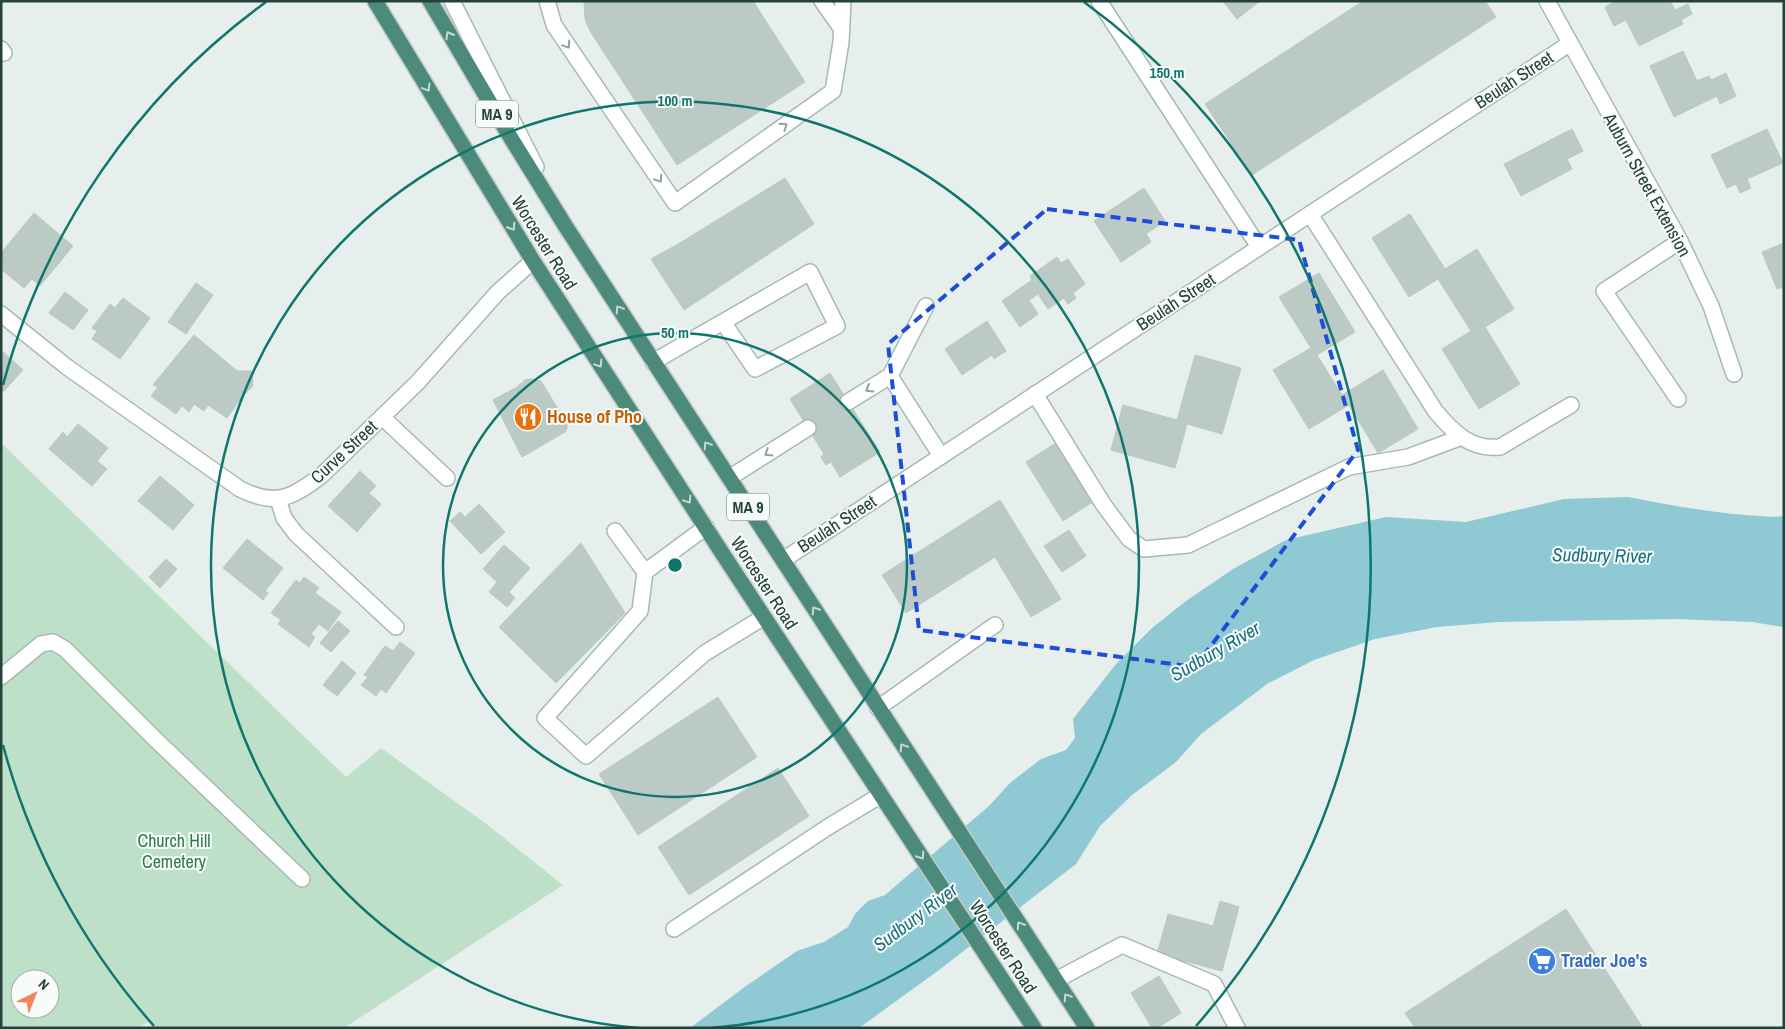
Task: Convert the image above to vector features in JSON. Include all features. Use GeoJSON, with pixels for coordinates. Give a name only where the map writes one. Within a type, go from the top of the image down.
{"type":"FeatureCollection","features":[{"type":"Feature","properties":{"kind":"highway"},"geometry":{"type":"LineString","coordinates":[[363,1],[415,68]]}},
{"type":"Feature","properties":{"kind":"highway","name":"Worcester Road"},"geometry":{"type":"LineString","coordinates":[[376,1],[533,261],[1034,1028]]}},
{"type":"Feature","properties":{"kind":"highway","name":"Worcester Road"},"geometry":{"type":"LineString","coordinates":[[430,1],[566,226],[653,362],[1087,1028]]}},
{"type":"Feature","properties":{"kind":"street","name":"Worcester Road"},"geometry":{"type":"LineString","coordinates":[[452,1],[566,226]]}},
{"type":"Feature","properties":{"kind":"street"},"geometry":{"type":"LineString","coordinates":[[547,1],[554,25],[675,203],[833,92],[843,1]]}},
{"type":"Feature","properties":{"kind":"street"},"geometry":{"type":"LineString","coordinates":[[822,1],[841,28]]}},
{"type":"Feature","properties":{"kind":"street"},"geometry":{"type":"LineString","coordinates":[[1099,1],[1259,247]]}},
{"type":"Feature","properties":{"kind":"street","name":"Auburn Street Extension"},"geometry":{"type":"LineString","coordinates":[[1547,1],[1569,44],[1680,241],[1711,306],[1734,374]]}},
{"type":"Feature","properties":{"kind":"street","name":"Beulah Street"},"geometry":{"type":"LineString","coordinates":[[783,560],[1569,44]]}},
{"type":"Feature","properties":{"kind":"street"},"geometry":{"type":"LineString","coordinates":[[1310,214],[1436,412],[1454,432],[1476,446],[1487,448],[1500,446],[1571,405]]}},
{"type":"Feature","properties":{"kind":"street"},"geometry":{"type":"LineString","coordinates":[[1678,399],[1604,291],[1680,241]]}},
{"type":"Feature","properties":{"kind":"street","name":"Curve Street"},"geometry":{"type":"LineString","coordinates":[[278,499],[306,487],[322,475],[440,358],[498,292],[533,261]]}},
{"type":"Feature","properties":{"kind":"street"},"geometry":{"type":"LineString","coordinates":[[653,362],[810,272],[837,326],[755,369],[723,322]]}},
{"type":"Feature","properties":{"kind":"street"},"geometry":{"type":"LineString","coordinates":[[848,402],[890,376],[926,306]]}},
{"type":"Feature","properties":{"kind":"street"},"geometry":{"type":"LineString","coordinates":[[1,314],[67,367],[240,489],[254,496],[278,499],[284,518],[296,534],[396,627]]}},
{"type":"Feature","properties":{"kind":"street"},"geometry":{"type":"LineString","coordinates":[[890,376],[940,456]]}},
{"type":"Feature","properties":{"kind":"street"},"geometry":{"type":"LineString","coordinates":[[1035,394],[1102,504],[1129,539],[1144,549],[1188,545],[1349,467],[1408,457],[1462,437]]}},
{"type":"Feature","properties":{"kind":"street"},"geometry":{"type":"LineString","coordinates":[[382,417],[447,478]]}},
{"type":"Feature","properties":{"kind":"street"},"geometry":{"type":"LineString","coordinates":[[729,478],[808,428]]}},
{"type":"Feature","properties":{"kind":"street"},"geometry":{"type":"LineString","coordinates":[[644,572],[706,527]]}},
{"type":"Feature","properties":{"kind":"street"},"geometry":{"type":"LineString","coordinates":[[615,531],[644,572],[640,611],[545,718],[586,756],[705,653],[764,617]]}},
{"type":"Feature","properties":{"kind":"street"},"geometry":{"type":"LineString","coordinates":[[878,708],[995,625]]}},
{"type":"Feature","properties":{"kind":"street"},"geometry":{"type":"LineString","coordinates":[[1,677],[41,644],[53,642],[65,650],[302,879]]}},
{"type":"Feature","properties":{"kind":"street"},"geometry":{"type":"LineString","coordinates":[[674,930],[828,827],[881,795]]}},
{"type":"Feature","properties":{"kind":"street"},"geometry":{"type":"LineString","coordinates":[[1056,980],[1122,945],[1214,984],[1237,1028]]}},
{"type":"Feature","properties":{"kind":"highlighted area"},"geometry":{"type":"Polygon","coordinates":[[[1047,209],[1299,240],[1358,450],[1195,667],[919,630],[888,344],[1047,209]]]}},
{"type":"Feature","properties":{"kind":"green space","name":"Church Hill Cemetery"},"geometry":{"type":"Polygon","coordinates":[[[1,443],[346,777],[381,748],[485,823],[563,885],[344,1028],[153,1028],[148,1022],[137,1028],[1,1028],[1,443]]]}},
{"type":"Feature","properties":{"kind":"water","name":"Sudbury River"},"geometry":{"type":"Polygon","coordinates":[[[1628,497],[1680,507],[1733,514],[1765,517],[1784,516],[1784,627],[1752,622],[1676,619],[1499,622],[1437,627],[1375,639],[1314,660],[1267,684],[1201,734],[1176,762],[1132,795],[1100,826],[1076,864],[939,970],[859,1028],[690,1028],[797,951],[824,942],[848,927],[855,914],[868,901],[885,895],[989,806],[1010,783],[1041,759],[1066,750],[1075,738],[1073,719],[1116,664],[1152,628],[1186,601],[1233,569],[1286,540],[1386,517],[1466,522],[1564,499],[1628,497]]]}},
{"type":"Feature","properties":{"kind":"building"},"geometry":{"type":"Polygon","coordinates":[[[584,1],[753,1],[805,82],[677,165],[590,31],[585,19],[584,1]]]}},
{"type":"Feature","properties":{"kind":"building"},"geometry":{"type":"Polygon","coordinates":[[[1223,1],[1260,1],[1237,19],[1223,1]]]}},
{"type":"Feature","properties":{"kind":"building"},"geometry":{"type":"Polygon","coordinates":[[[1363,1],[1485,1],[1496,17],[1252,175],[1205,104],[1363,1]]]}},
{"type":"Feature","properties":{"kind":"building"},"geometry":{"type":"Polygon","coordinates":[[[1616,1],[1670,1],[1675,10],[1688,4],[1692,14],[1681,20],[1683,24],[1639,46],[1626,20],[1614,26],[1605,7],[1616,1]]]}},
{"type":"Feature","properties":{"kind":"building"},"geometry":{"type":"Polygon","coordinates":[[[1683,51],[1697,81],[1709,76],[1711,80],[1726,73],[1736,96],[1720,104],[1717,96],[1674,117],[1650,66],[1683,51]]]}},
{"type":"Feature","properties":{"kind":"building"},"geometry":{"type":"Polygon","coordinates":[[[1572,129],[1583,151],[1567,159],[1572,169],[1521,196],[1504,164],[1572,129]]]}},
{"type":"Feature","properties":{"kind":"building"},"geometry":{"type":"Polygon","coordinates":[[[1767,129],[1783,163],[1747,179],[1751,188],[1740,193],[1736,184],[1727,188],[1711,155],[1767,129]]]}},
{"type":"Feature","properties":{"kind":"building"},"geometry":{"type":"Polygon","coordinates":[[[785,178],[814,224],[684,310],[651,259],[785,178]]]}},
{"type":"Feature","properties":{"kind":"building"},"geometry":{"type":"Polygon","coordinates":[[[1144,188],[1165,221],[1146,234],[1151,242],[1121,262],[1094,221],[1144,188]]]}},
{"type":"Feature","properties":{"kind":"building"},"geometry":{"type":"Polygon","coordinates":[[[34,213],[73,246],[40,286],[32,279],[24,288],[1,269],[1,253],[34,213]]]}},
{"type":"Feature","properties":{"kind":"building"},"geometry":{"type":"Polygon","coordinates":[[[1410,214],[1445,269],[1477,249],[1514,309],[1485,327],[1520,384],[1479,409],[1442,349],[1471,331],[1438,279],[1409,297],[1372,238],[1410,214]]]}},
{"type":"Feature","properties":{"kind":"building"},"geometry":{"type":"Polygon","coordinates":[[[1784,243],[1784,291],[1782,287],[1777,289],[1762,252],[1784,243]]]}},
{"type":"Feature","properties":{"kind":"building"},"geometry":{"type":"Polygon","coordinates":[[[1057,257],[1061,263],[1068,259],[1085,284],[1073,293],[1076,298],[1068,304],[1064,298],[1048,309],[1038,294],[1029,300],[1038,314],[1020,327],[1002,301],[1032,280],[1030,276],[1057,257]]]}},
{"type":"Feature","properties":{"kind":"building"},"geometry":{"type":"Polygon","coordinates":[[[1319,273],[1355,332],[1317,355],[1342,395],[1383,370],[1418,429],[1378,453],[1349,405],[1309,429],[1273,370],[1311,348],[1279,297],[1319,273]]]}},
{"type":"Feature","properties":{"kind":"building"},"geometry":{"type":"Polygon","coordinates":[[[196,283],[213,295],[186,334],[168,322],[196,283]]]}},
{"type":"Feature","properties":{"kind":"building"},"geometry":{"type":"Polygon","coordinates":[[[65,292],[88,310],[73,330],[49,313],[65,292]]]}},
{"type":"Feature","properties":{"kind":"building"},"geometry":{"type":"Polygon","coordinates":[[[123,298],[150,318],[120,359],[92,339],[97,331],[92,328],[110,304],[115,308],[123,298]]]}},
{"type":"Feature","properties":{"kind":"building"},"geometry":{"type":"Polygon","coordinates":[[[987,321],[1006,351],[994,359],[992,355],[962,375],[945,349],[987,321]]]}},
{"type":"Feature","properties":{"kind":"building"},"geometry":{"type":"Polygon","coordinates":[[[194,335],[237,371],[252,371],[253,386],[242,397],[227,418],[208,405],[204,411],[194,404],[189,412],[182,406],[176,414],[151,396],[158,387],[153,385],[194,335]]]}},
{"type":"Feature","properties":{"kind":"building"},"geometry":{"type":"Polygon","coordinates":[[[1,350],[23,370],[1,394],[1,350]]]}},
{"type":"Feature","properties":{"kind":"building"},"geometry":{"type":"Polygon","coordinates":[[[1195,355],[1241,368],[1222,434],[1187,424],[1175,468],[1111,450],[1123,405],[1177,420],[1195,355]]]}},
{"type":"Feature","properties":{"kind":"building"},"geometry":{"type":"Polygon","coordinates":[[[830,373],[880,452],[840,477],[831,462],[826,465],[821,457],[824,454],[790,399],[830,373]]]}},
{"type":"Feature","properties":{"kind":"building"},"geometry":{"type":"Polygon","coordinates":[[[525,380],[541,381],[567,424],[567,429],[522,457],[493,400],[517,387],[525,380]]]}},
{"type":"Feature","properties":{"kind":"building"},"geometry":{"type":"Polygon","coordinates":[[[78,424],[108,448],[97,461],[107,469],[92,486],[49,449],[63,432],[67,437],[78,424]]]}},
{"type":"Feature","properties":{"kind":"building"},"geometry":{"type":"Polygon","coordinates":[[[1059,441],[1096,500],[1063,521],[1026,462],[1059,441]]]}},
{"type":"Feature","properties":{"kind":"building"},"geometry":{"type":"Polygon","coordinates":[[[360,471],[376,486],[369,493],[381,504],[357,532],[328,506],[360,471]]]}},
{"type":"Feature","properties":{"kind":"building"},"geometry":{"type":"Polygon","coordinates":[[[160,476],[194,505],[173,530],[138,501],[160,476]]]}},
{"type":"Feature","properties":{"kind":"building"},"geometry":{"type":"Polygon","coordinates":[[[1000,500],[1061,599],[1031,617],[995,557],[906,613],[882,575],[1000,500]]]}},
{"type":"Feature","properties":{"kind":"building"},"geometry":{"type":"Polygon","coordinates":[[[479,504],[505,532],[481,554],[450,521],[460,512],[465,517],[479,504]]]}},
{"type":"Feature","properties":{"kind":"building"},"geometry":{"type":"Polygon","coordinates":[[[1069,530],[1086,556],[1062,572],[1044,546],[1069,530]]]}},
{"type":"Feature","properties":{"kind":"building"},"geometry":{"type":"Polygon","coordinates":[[[247,539],[283,568],[265,591],[268,593],[263,600],[223,568],[247,539]]]}},
{"type":"Feature","properties":{"kind":"building"},"geometry":{"type":"Polygon","coordinates":[[[581,543],[625,613],[556,683],[499,627],[581,543]]]}},
{"type":"Feature","properties":{"kind":"building"},"geometry":{"type":"Polygon","coordinates":[[[504,545],[530,568],[509,592],[515,598],[507,607],[489,592],[497,582],[483,569],[504,545]]]}},
{"type":"Feature","properties":{"kind":"building"},"geometry":{"type":"Polygon","coordinates":[[[166,559],[177,569],[160,588],[149,577],[166,559]]]}},
{"type":"Feature","properties":{"kind":"building"},"geometry":{"type":"Polygon","coordinates":[[[304,577],[319,588],[315,593],[341,612],[328,631],[319,624],[311,634],[315,637],[309,647],[278,624],[281,620],[271,613],[296,580],[300,583],[304,577]]]}},
{"type":"Feature","properties":{"kind":"building"},"geometry":{"type":"Polygon","coordinates":[[[338,621],[350,631],[331,652],[320,643],[338,621]]]}},
{"type":"Feature","properties":{"kind":"building"},"geometry":{"type":"Polygon","coordinates":[[[400,642],[415,653],[386,693],[381,689],[376,696],[361,685],[368,677],[364,675],[385,646],[393,651],[400,642]]]}},
{"type":"Feature","properties":{"kind":"building"},"geometry":{"type":"Polygon","coordinates":[[[342,661],[356,673],[337,696],[323,685],[342,661]]]}},
{"type":"Feature","properties":{"kind":"building"},"geometry":{"type":"Polygon","coordinates":[[[718,697],[757,757],[638,835],[599,774],[718,697]]]}},
{"type":"Feature","properties":{"kind":"building"},"geometry":{"type":"Polygon","coordinates":[[[778,768],[809,816],[689,895],[658,847],[778,768]]]}},
{"type":"Feature","properties":{"kind":"building"},"geometry":{"type":"Polygon","coordinates":[[[1220,901],[1239,907],[1222,971],[1157,954],[1168,914],[1213,926],[1220,901]]]}},
{"type":"Feature","properties":{"kind":"building","name":"Trader Joe's"},"geometry":{"type":"Polygon","coordinates":[[[1566,909],[1643,1028],[1415,1028],[1405,1013],[1566,909]]]}},
{"type":"Feature","properties":{"kind":"building"},"geometry":{"type":"Polygon","coordinates":[[[1159,976],[1181,1013],[1157,1028],[1152,1028],[1131,993],[1159,976]]]}},
{"type":"Feature","properties":{"kind":"place","name":"House of Pho"},"geometry":{"type":"Point","coordinates":[528,417]}},
{"type":"Feature","properties":{"kind":"place","name":"Trader Joe's"},"geometry":{"type":"Point","coordinates":[1542,961]}}]}
